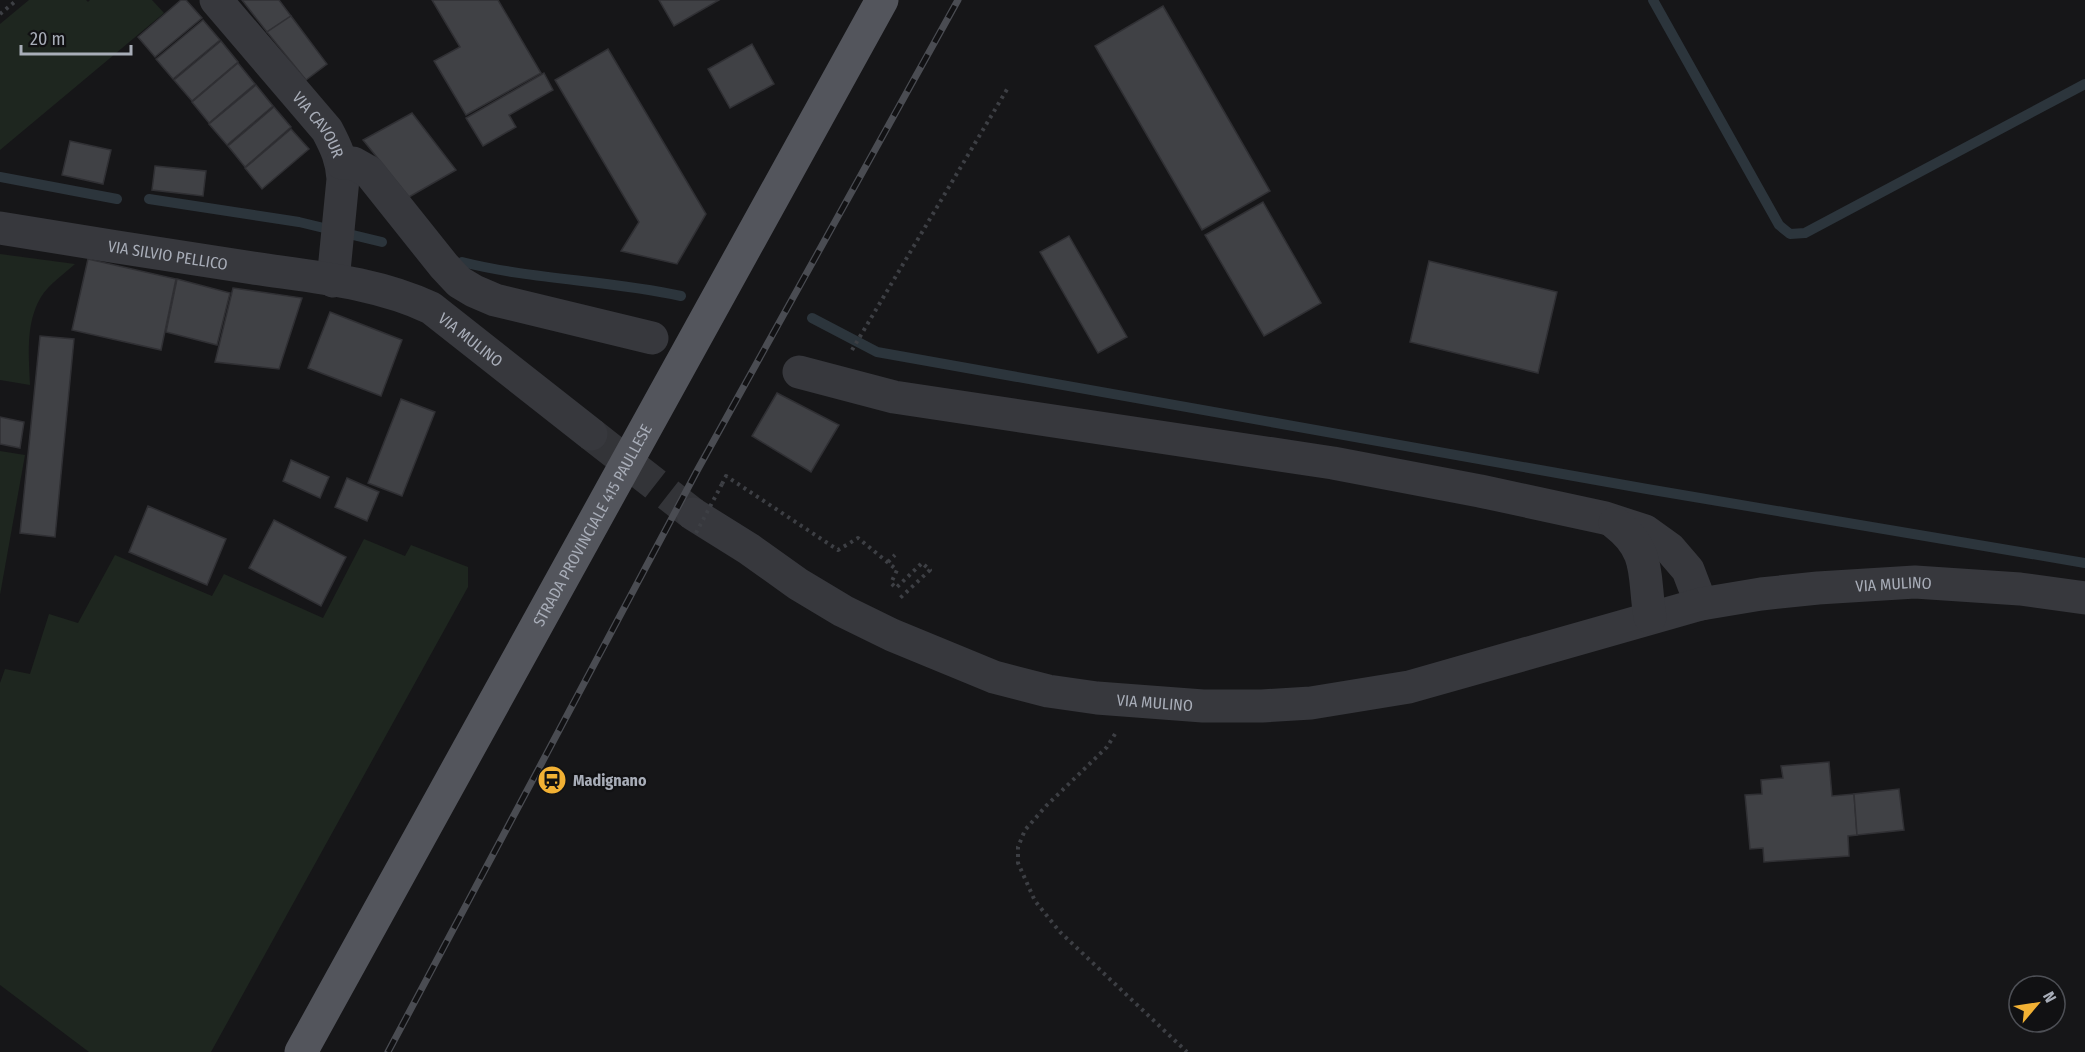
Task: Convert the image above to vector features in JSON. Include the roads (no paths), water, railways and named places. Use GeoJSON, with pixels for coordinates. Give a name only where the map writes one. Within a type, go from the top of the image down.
{"type":"FeatureCollection","features":[{"type":"Feature","properties":{"kind":"main road","name":"STRADA PROVINCIALE 415 PAULLESE"},"geometry":{"type":"LineString","coordinates":[[301,1052],[882,0]]}},
{"type":"Feature","properties":{"kind":"street","name":"VIA CAVOUR"},"geometry":{"type":"LineString","coordinates":[[216,0],[327,130],[337,147],[343,179],[334,268]]}},
{"type":"Feature","properties":{"kind":"street"},"geometry":{"type":"LineString","coordinates":[[342,164],[353,163],[369,172],[444,266],[459,282],[474,291],[495,300],[652,338]]}},
{"type":"Feature","properties":{"kind":"street","name":"VIA SILVIO PELLICO"},"geometry":{"type":"LineString","coordinates":[[0,228],[334,268]]}},
{"type":"Feature","properties":{"kind":"street","name":"VIA MULINO"},"geometry":{"type":"LineString","coordinates":[[334,268],[431,308],[591,434]]}},
{"type":"Feature","properties":{"kind":"street"},"geometry":{"type":"LineString","coordinates":[[799,372],[894,397],[1333,463],[1605,518],[1645,531],[1670,549],[1688,570],[1701,604]]}},
{"type":"Feature","properties":{"kind":"street"},"geometry":{"type":"LineString","coordinates":[[1605,518],[1624,530],[1641,554],[1646,567],[1650,617]]}},
{"type":"Feature","properties":{"kind":"street","name":"VIA MULINO"},"geometry":{"type":"LineString","coordinates":[[694,524],[749,549],[798,584],[843,611],[892,635],[994,677],[1048,691],[1097,698],[1203,706],[1311,703],[1409,687],[1701,604],[1818,588],[1915,582],[2020,589],[2085,598]]}},
{"type":"Feature","properties":{"kind":"waterway"},"geometry":{"type":"LineString","coordinates":[[1653,0],[1779,225],[1790,234],[1805,233],[2085,84]]}},
{"type":"Feature","properties":{"kind":"waterway"},"geometry":{"type":"LineString","coordinates":[[0,177],[117,199]]}},
{"type":"Feature","properties":{"kind":"waterway"},"geometry":{"type":"LineString","coordinates":[[149,199],[299,222],[382,242]]}},
{"type":"Feature","properties":{"kind":"waterway"},"geometry":{"type":"LineString","coordinates":[[462,262],[516,273],[627,286],[681,296]]}},
{"type":"Feature","properties":{"kind":"waterway"},"geometry":{"type":"LineString","coordinates":[[812,318],[877,352],[1647,489],[2085,563]]}},
{"type":"Feature","properties":{"kind":"tunnel"},"geometry":{"type":"LineString","coordinates":[[591,434],[693,514]]}},
{"type":"Feature","properties":{"kind":"railway"},"geometry":{"type":"LineString","coordinates":[[388,1052],[698,469],[958,0]]}},
{"type":"Feature","properties":{"kind":"place","name":"Madignano"},"geometry":{"type":"Point","coordinates":[552,780]}}]}
